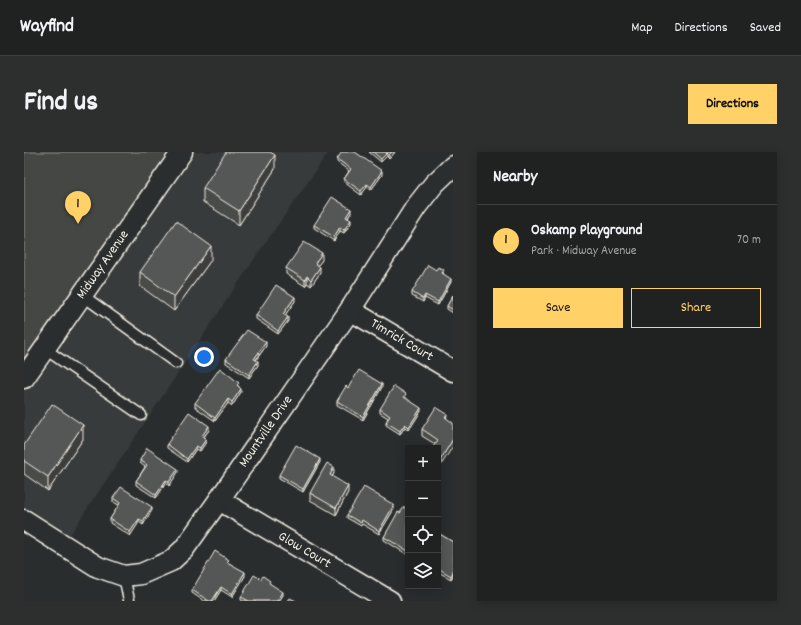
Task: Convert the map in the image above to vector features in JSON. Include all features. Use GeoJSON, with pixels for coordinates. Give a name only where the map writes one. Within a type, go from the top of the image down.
{"type":"FeatureCollection","features":[{"type":"Feature","properties":{"kind":"street","name":"Midway Avenue"},"geometry":{"type":"LineString","coordinates":[[24,378],[182,152]]}},
{"type":"Feature","properties":{"kind":"street","name":"Mountville Drive"},"geometry":{"type":"LineString","coordinates":[[24,520],[98,567],[124,576],[141,574],[171,561],[184,549],[220,500],[350,310],[416,207],[434,184],[453,166]]}},
{"type":"Feature","properties":{"kind":"street","name":"Timrick Court"},"geometry":{"type":"LineString","coordinates":[[350,310],[453,371]]}},
{"type":"Feature","properties":{"kind":"street","name":"Glow Court"},"geometry":{"type":"LineString","coordinates":[[220,500],[390,601]]}},
{"type":"Feature","properties":{"kind":"lane"},"geometry":{"type":"LineString","coordinates":[[82,295],[176,363]]}},
{"type":"Feature","properties":{"kind":"lane"},"geometry":{"type":"LineString","coordinates":[[45,349],[141,415]]}},
{"type":"Feature","properties":{"kind":"lane"},"geometry":{"type":"LineString","coordinates":[[124,576],[129,600]]}},
{"type":"Feature","properties":{"kind":"shaded area"},"geometry":{"type":"Polygon","coordinates":[[[24,152],[182,152],[24,378],[24,152]]]}},
{"type":"Feature","properties":{"kind":"shaded area"},"geometry":{"type":"Polygon","coordinates":[[[182,152],[329,152],[261,249],[63,545],[24,520],[24,378],[182,152]]]}},
{"type":"Feature","properties":{"kind":"building"},"geometry":{"type":"Polygon","coordinates":[[[226,152],[270,152],[275,155],[239,211],[203,188],[226,152]]]}},
{"type":"Feature","properties":{"kind":"building"},"geometry":{"type":"Polygon","coordinates":[[[342,152],[355,152],[382,171],[371,187],[367,184],[361,191],[344,179],[351,169],[337,159],[342,152]]]}},
{"type":"Feature","properties":{"kind":"building"},"geometry":{"type":"Polygon","coordinates":[[[373,152],[392,152],[389,155],[387,153],[381,159],[373,152]]]}},
{"type":"Feature","properties":{"kind":"building"},"geometry":{"type":"Polygon","coordinates":[[[332,197],[351,209],[346,217],[351,220],[344,230],[340,227],[334,237],[314,225],[332,197]]]}},
{"type":"Feature","properties":{"kind":"building"},"geometry":{"type":"Polygon","coordinates":[[[176,221],[211,246],[174,297],[140,272],[176,221]]]}},
{"type":"Feature","properties":{"kind":"building"},"geometry":{"type":"Polygon","coordinates":[[[304,242],[322,253],[315,263],[320,267],[311,280],[307,276],[305,280],[286,268],[304,242]]]}},
{"type":"Feature","properties":{"kind":"building"},"geometry":{"type":"Polygon","coordinates":[[[428,265],[436,270],[438,267],[444,270],[442,273],[451,279],[438,302],[425,295],[423,299],[412,292],[428,265]]]}},
{"type":"Feature","properties":{"kind":"building"},"geometry":{"type":"Polygon","coordinates":[[[276,285],[295,297],[283,314],[288,317],[278,331],[256,315],[276,285]]]}},
{"type":"Feature","properties":{"kind":"building"},"geometry":{"type":"Polygon","coordinates":[[[453,295],[453,310],[447,306],[453,295]]]}},
{"type":"Feature","properties":{"kind":"building"},"geometry":{"type":"Polygon","coordinates":[[[247,330],[266,342],[254,359],[258,361],[249,375],[226,359],[247,330]]]}},
{"type":"Feature","properties":{"kind":"building"},"geometry":{"type":"Polygon","coordinates":[[[220,368],[239,383],[237,385],[241,389],[232,402],[228,399],[215,418],[195,403],[220,368]]]}},
{"type":"Feature","properties":{"kind":"building"},"geometry":{"type":"Polygon","coordinates":[[[359,370],[382,384],[363,417],[337,401],[346,386],[348,388],[359,370]]]}},
{"type":"Feature","properties":{"kind":"building"},"geometry":{"type":"Polygon","coordinates":[[[394,386],[406,394],[404,397],[421,408],[409,427],[405,424],[400,431],[386,422],[390,416],[380,409],[394,386]]]}},
{"type":"Feature","properties":{"kind":"building"},"geometry":{"type":"Polygon","coordinates":[[[52,404],[83,425],[48,477],[24,461],[24,445],[52,404]]]}},
{"type":"Feature","properties":{"kind":"building"},"geometry":{"type":"Polygon","coordinates":[[[436,407],[447,414],[445,417],[453,423],[453,439],[441,459],[441,445],[434,445],[438,440],[422,429],[436,407]]]}},
{"type":"Feature","properties":{"kind":"building"},"geometry":{"type":"Polygon","coordinates":[[[189,412],[209,426],[202,436],[206,439],[200,448],[196,446],[187,459],[167,444],[189,412]]]}},
{"type":"Feature","properties":{"kind":"building"},"geometry":{"type":"Polygon","coordinates":[[[296,445],[320,459],[303,489],[279,475],[296,445]]]}},
{"type":"Feature","properties":{"kind":"building"},"geometry":{"type":"Polygon","coordinates":[[[147,448],[178,469],[169,482],[166,480],[156,495],[136,481],[147,465],[140,460],[147,448]]]}},
{"type":"Feature","properties":{"kind":"building"},"geometry":{"type":"Polygon","coordinates":[[[327,463],[334,467],[330,475],[348,486],[336,508],[310,493],[327,463]]]}},
{"type":"Feature","properties":{"kind":"building"},"geometry":{"type":"Polygon","coordinates":[[[121,487],[152,507],[143,521],[139,519],[130,532],[110,519],[120,503],[113,498],[121,487]]]}},
{"type":"Feature","properties":{"kind":"building"},"geometry":{"type":"Polygon","coordinates":[[[364,487],[394,505],[379,531],[362,520],[361,523],[347,515],[364,487]]]}},
{"type":"Feature","properties":{"kind":"building"},"geometry":{"type":"Polygon","coordinates":[[[405,508],[405,549],[384,537],[398,512],[400,513],[405,508]]]}},
{"type":"Feature","properties":{"kind":"building"},"geometry":{"type":"Polygon","coordinates":[[[441,535],[453,542],[453,572],[451,576],[441,570],[441,535]]]}},
{"type":"Feature","properties":{"kind":"building"},"geometry":{"type":"Polygon","coordinates":[[[215,551],[229,560],[227,562],[245,572],[232,594],[221,587],[212,601],[209,601],[192,590],[215,551]]]}},
{"type":"Feature","properties":{"kind":"building"},"geometry":{"type":"Polygon","coordinates":[[[254,575],[261,579],[263,576],[270,581],[269,583],[283,592],[277,601],[249,601],[241,597],[254,575]]]}},
{"type":"Feature","properties":{"kind":"building"},"geometry":{"type":"Polygon","coordinates":[[[290,598],[296,601],[288,601],[290,598]]]}},
{"type":"Feature","properties":{"kind":"place","name":"Oskamp Playground"},"geometry":{"type":"Point","coordinates":[78,224]}}]}
